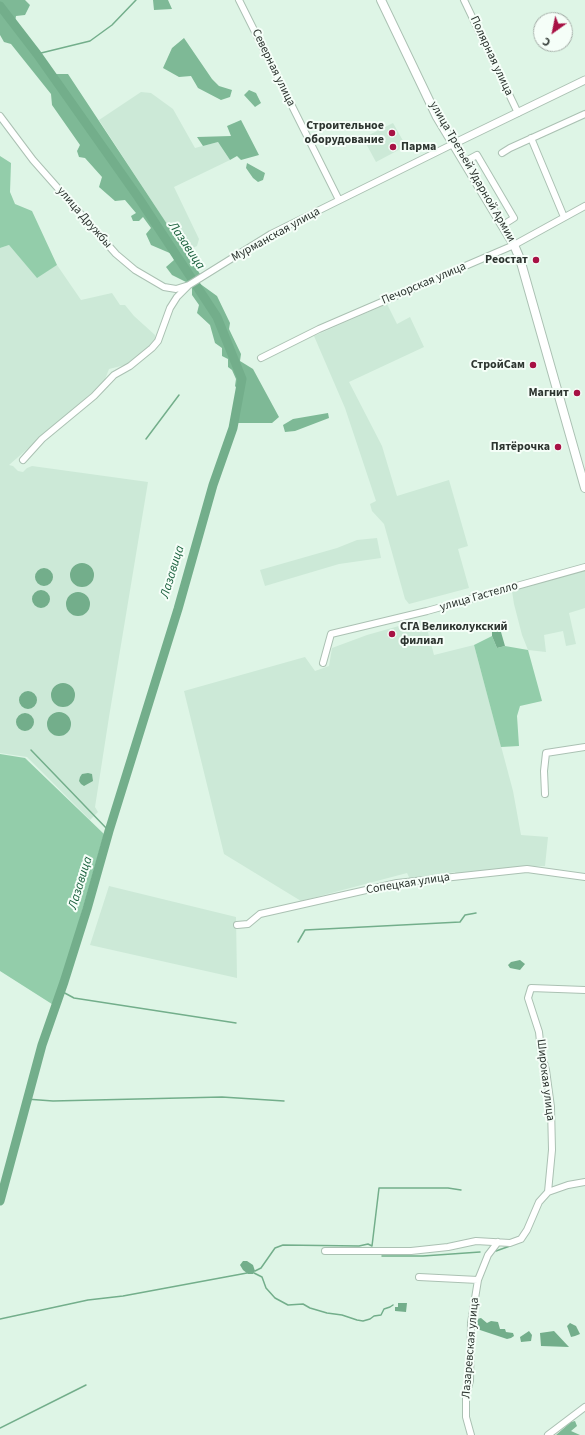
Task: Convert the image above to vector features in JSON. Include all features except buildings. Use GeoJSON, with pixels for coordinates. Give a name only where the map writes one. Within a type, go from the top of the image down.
{"type":"FeatureCollection","features":[{"type":"Feature","properties":{"kind":"main road","name":"улица Третьей Ударной Армии"},"geometry":{"type":"LineString","coordinates":[[381,0],[437,117],[514,244],[520,259],[585,488]]}},
{"type":"Feature","properties":{"kind":"street","name":"Северная улица"},"geometry":{"type":"LineString","coordinates":[[239,0],[339,200]]}},
{"type":"Feature","properties":{"kind":"street","name":"Полярная улица"},"geometry":{"type":"LineString","coordinates":[[464,0],[518,113]]}},
{"type":"Feature","properties":{"kind":"street","name":"Мурманская улица"},"geometry":{"type":"LineString","coordinates":[[23,460],[42,439],[94,396],[114,375],[130,366],[152,348],[158,341],[170,308],[177,298],[190,285],[271,234],[585,80]]}},
{"type":"Feature","properties":{"kind":"street"},"geometry":{"type":"LineString","coordinates":[[502,153],[531,138],[585,114]]}},
{"type":"Feature","properties":{"kind":"street","name":"улица Дружбы"},"geometry":{"type":"LineString","coordinates":[[0,116],[33,160],[116,254],[135,270],[164,287],[176,289],[190,285]]}},
{"type":"Feature","properties":{"kind":"street"},"geometry":{"type":"LineString","coordinates":[[531,138],[564,217]]}},
{"type":"Feature","properties":{"kind":"street"},"geometry":{"type":"LineString","coordinates":[[464,162],[476,155],[514,218],[503,225]]}},
{"type":"Feature","properties":{"kind":"street","name":"Печорская улица"},"geometry":{"type":"LineString","coordinates":[[261,358],[319,329],[514,244],[585,206]]}},
{"type":"Feature","properties":{"kind":"street","name":"улица Гастелло"},"geometry":{"type":"LineString","coordinates":[[323,663],[331,634],[427,611],[585,567]]}},
{"type":"Feature","properties":{"kind":"street"},"geometry":{"type":"LineString","coordinates":[[545,794],[544,771],[546,753],[585,747]]}},
{"type":"Feature","properties":{"kind":"street","name":"Сопецкая улица"},"geometry":{"type":"LineString","coordinates":[[237,925],[248,924],[260,914],[397,883],[527,869],[585,877]]}},
{"type":"Feature","properties":{"kind":"street","name":"Широкая улица"},"geometry":{"type":"LineString","coordinates":[[548,1192],[552,1150],[551,1107],[539,1032],[528,998],[531,988],[585,990]]}},
{"type":"Feature","properties":{"kind":"street"},"geometry":{"type":"LineString","coordinates":[[325,1250],[411,1251],[448,1247],[476,1241],[510,1243],[521,1238],[527,1230],[539,1202],[548,1192],[568,1185],[585,1182]]}},
{"type":"Feature","properties":{"kind":"street","name":"Лазаревская улица"},"geometry":{"type":"LineString","coordinates":[[471,1435],[466,1417],[466,1395],[470,1381],[471,1323],[478,1280],[488,1255],[498,1242]]}},
{"type":"Feature","properties":{"kind":"street"},"geometry":{"type":"LineString","coordinates":[[419,1277],[478,1280]]}},
{"type":"Feature","properties":{"kind":"street"},"geometry":{"type":"LineString","coordinates":[[548,1435],[585,1407]]}},
{"type":"Feature","properties":{"kind":"shaded area"},"geometry":{"type":"Polygon","coordinates":[[[0,0],[25,0],[30,5],[25,15],[16,16],[15,22],[54,74],[68,74],[200,274],[197,279],[188,283],[172,275],[166,267],[174,260],[172,254],[151,245],[146,234],[151,228],[143,217],[139,221],[133,221],[131,216],[136,213],[125,200],[115,201],[99,187],[102,177],[85,158],[79,157],[77,151],[80,145],[52,105],[51,94],[11,44],[4,42],[0,35],[0,0]]]}},
{"type":"Feature","properties":{"kind":"shaded area"},"geometry":{"type":"Polygon","coordinates":[[[153,0],[168,0],[172,9],[154,10],[153,0]]]}},
{"type":"Feature","properties":{"kind":"shaded area"},"geometry":{"type":"Polygon","coordinates":[[[184,38],[212,79],[219,86],[232,90],[230,97],[221,100],[198,88],[191,76],[179,77],[163,68],[172,48],[184,38]]]}},
{"type":"Feature","properties":{"kind":"shaded area"},"geometry":{"type":"Polygon","coordinates":[[[249,90],[256,93],[261,103],[255,107],[244,95],[249,90]]]}},
{"type":"Feature","properties":{"kind":"shaded area"},"geometry":{"type":"Polygon","coordinates":[[[141,92],[151,93],[173,109],[195,148],[218,142],[230,160],[174,187],[199,239],[197,246],[185,252],[99,120],[141,92]]]}},
{"type":"Feature","properties":{"kind":"shaded area"},"geometry":{"type":"Polygon","coordinates":[[[241,120],[259,155],[241,160],[237,156],[230,160],[218,142],[203,146],[197,137],[231,136],[227,126],[241,120]]]}},
{"type":"Feature","properties":{"kind":"shaded area","name":"Парма"},"geometry":{"type":"Polygon","coordinates":[[[393,123],[406,146],[376,162],[363,138],[393,123]]]}},
{"type":"Feature","properties":{"kind":"shaded area"},"geometry":{"type":"Polygon","coordinates":[[[0,156],[11,163],[10,192],[15,204],[32,211],[57,265],[37,278],[9,245],[0,248],[0,156]]]}},
{"type":"Feature","properties":{"kind":"shaded area"},"geometry":{"type":"Polygon","coordinates":[[[247,163],[265,173],[263,180],[258,182],[253,178],[246,168],[247,163]]]}},
{"type":"Feature","properties":{"kind":"shaded area"},"geometry":{"type":"Polygon","coordinates":[[[9,245],[37,277],[57,265],[81,300],[112,293],[120,305],[125,305],[134,316],[155,335],[155,340],[150,347],[125,365],[109,369],[104,382],[9,465],[13,466],[18,471],[23,472],[32,466],[148,482],[95,807],[98,812],[90,820],[27,757],[0,753],[0,248],[9,245]]]}},
{"type":"Feature","properties":{"kind":"shaded area"},"geometry":{"type":"Polygon","coordinates":[[[199,283],[217,296],[230,323],[229,329],[241,354],[240,361],[253,369],[279,417],[272,423],[237,423],[232,419],[232,410],[238,401],[238,390],[235,386],[236,379],[232,370],[228,367],[228,359],[222,356],[222,348],[215,343],[210,325],[197,313],[199,305],[192,295],[192,288],[199,283]]]}},
{"type":"Feature","properties":{"kind":"shaded area"},"geometry":{"type":"Polygon","coordinates":[[[387,304],[397,324],[410,317],[424,347],[349,382],[382,446],[397,496],[449,480],[468,546],[458,549],[469,588],[409,604],[405,599],[384,524],[372,511],[370,504],[376,501],[345,408],[314,336],[387,304]]]}},
{"type":"Feature","properties":{"kind":"shaded area"},"geometry":{"type":"Polygon","coordinates":[[[328,413],[329,418],[295,431],[285,432],[283,425],[293,419],[328,413]]]}},
{"type":"Feature","properties":{"kind":"shaded area"},"geometry":{"type":"Polygon","coordinates":[[[377,538],[381,558],[339,564],[265,586],[260,570],[337,548],[357,540],[377,538]]]}},
{"type":"Feature","properties":{"kind":"shaded area"},"geometry":{"type":"Polygon","coordinates":[[[82,563],[90,567],[94,575],[90,583],[82,587],[74,583],[70,575],[74,567],[82,563]]]}},
{"type":"Feature","properties":{"kind":"shaded area"},"geometry":{"type":"Polygon","coordinates":[[[40,568],[48,568],[53,573],[51,584],[48,586],[40,586],[35,581],[35,573],[40,568]]]}},
{"type":"Feature","properties":{"kind":"shaded area"},"geometry":{"type":"Polygon","coordinates":[[[585,570],[585,608],[569,613],[576,644],[566,646],[563,631],[544,635],[546,652],[528,650],[522,635],[512,591],[585,570]]]}},
{"type":"Feature","properties":{"kind":"shaded area"},"geometry":{"type":"Polygon","coordinates":[[[37,590],[45,590],[50,595],[48,606],[45,608],[37,608],[32,603],[32,595],[37,590]]]}},
{"type":"Feature","properties":{"kind":"shaded area"},"geometry":{"type":"Polygon","coordinates":[[[78,592],[86,596],[90,604],[86,612],[78,616],[70,612],[66,604],[70,596],[78,592]]]}},
{"type":"Feature","properties":{"kind":"shaded area"},"geometry":{"type":"Polygon","coordinates":[[[425,621],[434,655],[474,645],[513,791],[521,835],[548,837],[545,866],[514,867],[456,875],[455,872],[410,879],[407,873],[301,901],[224,854],[184,691],[305,657],[315,671],[329,666],[332,648],[367,635],[413,622],[425,621]]]}},
{"type":"Feature","properties":{"kind":"shaded area"},"geometry":{"type":"Polygon","coordinates":[[[498,627],[505,646],[497,648],[492,636],[492,629],[498,627]]]}},
{"type":"Feature","properties":{"kind":"shaded area"},"geometry":{"type":"Polygon","coordinates":[[[492,636],[497,648],[505,646],[528,650],[542,701],[520,706],[517,716],[519,746],[501,747],[474,645],[492,636]]]}},
{"type":"Feature","properties":{"kind":"shaded area"},"geometry":{"type":"Polygon","coordinates":[[[63,683],[71,687],[75,695],[71,703],[63,707],[55,703],[51,695],[55,687],[63,683]]]}},
{"type":"Feature","properties":{"kind":"shaded area"},"geometry":{"type":"Polygon","coordinates":[[[24,691],[32,691],[37,696],[35,707],[32,709],[24,709],[19,704],[19,696],[24,691]]]}},
{"type":"Feature","properties":{"kind":"shaded area"},"geometry":{"type":"Polygon","coordinates":[[[59,712],[67,716],[71,724],[67,732],[59,736],[51,732],[47,724],[51,716],[59,712]]]}},
{"type":"Feature","properties":{"kind":"shaded area"},"geometry":{"type":"Polygon","coordinates":[[[21,713],[29,713],[34,718],[32,729],[29,731],[21,731],[16,726],[16,718],[21,713]]]}},
{"type":"Feature","properties":{"kind":"shaded area"},"geometry":{"type":"Polygon","coordinates":[[[0,754],[25,758],[104,834],[55,1006],[0,971],[0,754]]]}},
{"type":"Feature","properties":{"kind":"shaded area"},"geometry":{"type":"Polygon","coordinates":[[[82,774],[92,774],[93,781],[84,786],[79,781],[80,777],[82,774]]]}},
{"type":"Feature","properties":{"kind":"shaded area"},"geometry":{"type":"Polygon","coordinates":[[[109,886],[236,917],[237,978],[90,945],[109,886]]]}},
{"type":"Feature","properties":{"kind":"shaded area"},"geometry":{"type":"Polygon","coordinates":[[[520,960],[525,964],[520,970],[510,968],[508,965],[511,962],[520,960]]]}},
{"type":"Feature","properties":{"kind":"shaded area"},"geometry":{"type":"Polygon","coordinates":[[[243,1261],[247,1261],[253,1265],[255,1271],[253,1274],[248,1274],[243,1270],[240,1265],[243,1261]]]}},
{"type":"Feature","properties":{"kind":"shaded area"},"geometry":{"type":"Polygon","coordinates":[[[398,1303],[407,1303],[406,1312],[395,1311],[395,1307],[398,1307],[398,1303]]]}},
{"type":"Feature","properties":{"kind":"shaded area"},"geometry":{"type":"Polygon","coordinates":[[[481,1318],[487,1323],[491,1321],[498,1322],[500,1329],[505,1329],[506,1332],[513,1333],[514,1336],[507,1339],[477,1329],[477,1319],[481,1318]]]}},
{"type":"Feature","properties":{"kind":"shaded area"},"geometry":{"type":"Polygon","coordinates":[[[570,1323],[576,1326],[580,1334],[571,1337],[567,1326],[570,1323]]]}},
{"type":"Feature","properties":{"kind":"shaded area"},"geometry":{"type":"Polygon","coordinates":[[[529,1331],[532,1335],[531,1341],[521,1342],[520,1337],[529,1331]]]}},
{"type":"Feature","properties":{"kind":"shaded area"},"geometry":{"type":"Polygon","coordinates":[[[554,1331],[569,1347],[541,1346],[540,1333],[554,1331]]]}},
{"type":"Feature","properties":{"kind":"shaded area"},"geometry":{"type":"Polygon","coordinates":[[[575,1421],[577,1426],[571,1431],[580,1435],[556,1435],[571,1422],[575,1421]]]}},
{"type":"Feature","properties":{"kind":"waterway"},"geometry":{"type":"LineString","coordinates":[[37,54],[90,41],[112,25],[136,0]]}},
{"type":"Feature","properties":{"kind":"waterway","name":"Лазавица"},"geometry":{"type":"LineString","coordinates":[[0,6],[37,54],[138,197],[217,317],[242,379],[233,428],[213,485],[178,609],[109,831],[87,909],[42,1045],[0,1201]]}},
{"type":"Feature","properties":{"kind":"waterway"},"geometry":{"type":"LineString","coordinates":[[146,439],[179,395]]}},
{"type":"Feature","properties":{"kind":"waterway"},"geometry":{"type":"LineString","coordinates":[[31,750],[109,831]]}},
{"type":"Feature","properties":{"kind":"waterway"},"geometry":{"type":"LineString","coordinates":[[298,942],[305,930],[460,922],[465,915],[476,913]]}},
{"type":"Feature","properties":{"kind":"waterway"},"geometry":{"type":"LineString","coordinates":[[61,991],[74,998],[236,1023]]}},
{"type":"Feature","properties":{"kind":"waterway"},"geometry":{"type":"LineString","coordinates":[[26,1099],[53,1101],[222,1097],[284,1101]]}},
{"type":"Feature","properties":{"kind":"waterway"},"geometry":{"type":"LineString","coordinates":[[255,1271],[261,1268],[275,1248],[283,1245],[359,1246],[368,1244],[372,1246],[379,1188],[448,1188],[461,1190]]}},
{"type":"Feature","properties":{"kind":"waterway"},"geometry":{"type":"LineString","coordinates":[[496,1251],[510,1246]]}},
{"type":"Feature","properties":{"kind":"waterway"},"geometry":{"type":"LineString","coordinates":[[382,1256],[423,1256],[480,1252]]}},
{"type":"Feature","properties":{"kind":"waterway"},"geometry":{"type":"LineString","coordinates":[[0,1319],[88,1300],[123,1296],[247,1273]]}},
{"type":"Feature","properties":{"kind":"waterway"},"geometry":{"type":"LineString","coordinates":[[254,1273],[262,1277],[266,1288],[275,1298],[288,1305],[303,1304],[310,1308],[327,1313],[342,1315],[363,1321],[374,1316],[381,1315],[384,1309],[393,1305]]}},
{"type":"Feature","properties":{"kind":"waterway"},"geometry":{"type":"LineString","coordinates":[[0,1428],[86,1385]]}},
{"type":"Feature","properties":{"kind":"place","name":"Строительное оборудование"},"geometry":{"type":"Point","coordinates":[392,133]}},
{"type":"Feature","properties":{"kind":"place","name":"Парма"},"geometry":{"type":"Point","coordinates":[393,147]}},
{"type":"Feature","properties":{"kind":"place","name":"Реостат"},"geometry":{"type":"Point","coordinates":[536,260]}},
{"type":"Feature","properties":{"kind":"place","name":"СтройСам"},"geometry":{"type":"Point","coordinates":[533,365]}},
{"type":"Feature","properties":{"kind":"place","name":"Магнит"},"geometry":{"type":"Point","coordinates":[577,393]}},
{"type":"Feature","properties":{"kind":"place","name":"Пятёрочка"},"geometry":{"type":"Point","coordinates":[558,447]}},
{"type":"Feature","properties":{"kind":"place","name":"СГА Великолукский филиал"},"geometry":{"type":"Point","coordinates":[392,634]}}]}
